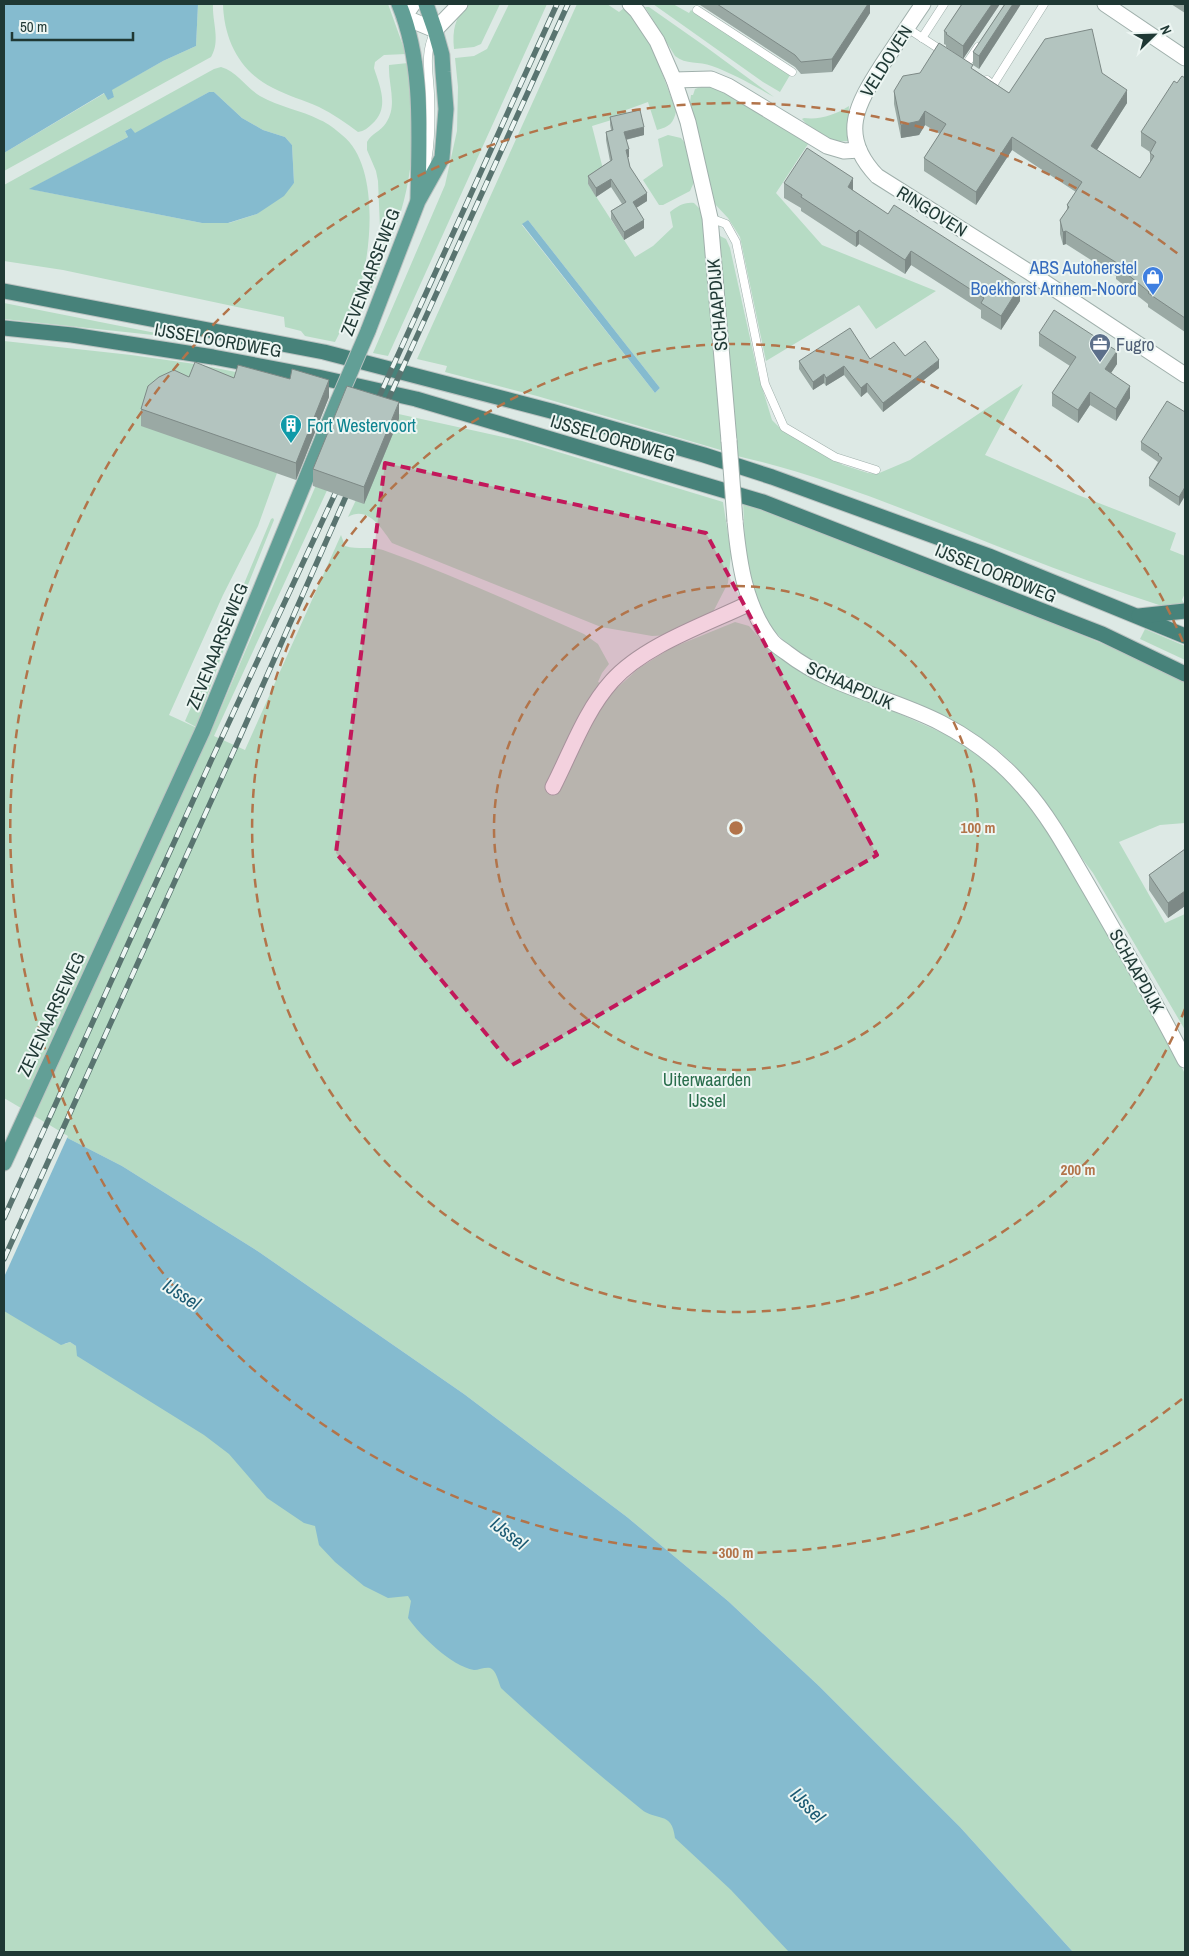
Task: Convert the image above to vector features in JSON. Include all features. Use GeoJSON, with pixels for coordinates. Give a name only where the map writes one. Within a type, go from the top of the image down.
{"type":"FeatureCollection","features":[{"type":"Feature","properties":{"kind":"highway","name":"IJSSELOORDWEG"},"geometry":{"type":"LineString","coordinates":[[4,291],[324,352],[599,424],[772,477],[989,556],[1185,636]]}},
{"type":"Feature","properties":{"kind":"highway","name":"IJSSELOORDWEG"},"geometry":{"type":"LineString","coordinates":[[4,328],[72,335],[213,357],[416,398],[763,502],[1102,634],[1185,674]]}},
{"type":"Feature","properties":{"kind":"highway"},"geometry":{"type":"LineString","coordinates":[[1136,616],[1185,612]]}},
{"type":"Feature","properties":{"kind":"main road","name":"ZEVENAARSEWEG"},"geometry":{"type":"LineString","coordinates":[[4,1163],[203,730],[368,331],[418,201],[442,158],[446,109],[442,55],[426,4]]}},
{"type":"Feature","properties":{"kind":"main road","name":"ZEVENAARSEWEG"},"geometry":{"type":"LineString","coordinates":[[402,11],[414,57],[420,113],[418,201]]}},
{"type":"Feature","properties":{"kind":"street"},"geometry":{"type":"LineString","coordinates":[[413,4],[402,11],[435,30],[460,4]]}},
{"type":"Feature","properties":{"kind":"street","name":"SCHAAPDIJK"},"geometry":{"type":"LineString","coordinates":[[630,4],[637,11],[657,41],[674,80],[688,122],[710,218],[739,559],[750,603],[773,642],[802,664],[836,681],[940,722],[986,752],[1024,788],[1047,819],[1079,871],[1144,981],[1185,1060]]}},
{"type":"Feature","properties":{"kind":"street","name":"VELDOVEN"},"geometry":{"type":"LineString","coordinates":[[859,150],[856,141],[856,110],[864,93],[923,4]]}},
{"type":"Feature","properties":{"kind":"street"},"geometry":{"type":"LineString","coordinates":[[1105,4],[1185,58]]}},
{"type":"Feature","properties":{"kind":"street"},"geometry":{"type":"LineString","coordinates":[[674,80],[711,80],[728,86],[826,146],[844,151],[859,150]]}},
{"type":"Feature","properties":{"kind":"street","name":"RINGOVEN"},"geometry":{"type":"LineString","coordinates":[[859,150],[868,167],[877,176],[1029,272],[1185,375]]}},
{"type":"Feature","properties":{"kind":"street"},"geometry":{"type":"LineString","coordinates":[[553,787],[590,713],[612,681],[638,658],[750,603]]}},
{"type":"Feature","properties":{"kind":"lane"},"geometry":{"type":"LineString","coordinates":[[922,38],[944,4]]}},
{"type":"Feature","properties":{"kind":"lane"},"geometry":{"type":"LineString","coordinates":[[907,28],[993,85],[1044,4]]}},
{"type":"Feature","properties":{"kind":"lane"},"geometry":{"type":"LineString","coordinates":[[697,10],[792,72]]}},
{"type":"Feature","properties":{"kind":"lane"},"geometry":{"type":"LineString","coordinates":[[972,70],[981,42]]}},
{"type":"Feature","properties":{"kind":"lane","name":"SCHAAPDIJK"},"geometry":{"type":"LineString","coordinates":[[710,218],[726,224],[736,242],[765,384],[784,426],[835,457],[876,470]]}},
{"type":"Feature","properties":{"kind":"highlighted area"},"geometry":{"type":"Polygon","coordinates":[[[385,463],[706,533],[877,855],[512,1065],[336,853],[385,463]]]}},
{"type":"Feature","properties":{"kind":"green space"},"geometry":{"type":"Polygon","coordinates":[[[198,4],[213,4],[216,38],[211,57],[4,171],[4,153],[105,93],[114,97],[111,90],[163,61],[196,46],[198,4]]]}},
{"type":"Feature","properties":{"kind":"green space"},"geometry":{"type":"Polygon","coordinates":[[[223,4],[388,4],[406,54],[384,55],[375,62],[374,68],[382,97],[381,111],[378,118],[367,128],[358,132],[324,110],[279,91],[261,81],[251,73],[236,54],[227,30],[223,4]]]}},
{"type":"Feature","properties":{"kind":"green space"},"geometry":{"type":"Polygon","coordinates":[[[467,4],[500,4],[481,44],[474,47],[454,49],[453,36],[455,25],[467,4]]]}},
{"type":"Feature","properties":{"kind":"green space"},"geometry":{"type":"Polygon","coordinates":[[[509,4],[547,4],[388,356],[373,353],[445,185],[457,131],[458,87],[455,58],[474,56],[487,49],[509,4]]]}},
{"type":"Feature","properties":{"kind":"green space"},"geometry":{"type":"Polygon","coordinates":[[[577,4],[607,4],[619,12],[624,8],[642,30],[654,51],[676,111],[674,119],[670,124],[657,130],[648,102],[626,110],[629,120],[618,118],[592,126],[604,173],[588,184],[635,257],[653,246],[673,227],[670,212],[678,206],[694,203],[700,209],[724,451],[537,396],[445,372],[447,366],[417,359],[577,4]],[[528,220],[522,225],[655,393],[660,388],[528,220]]]}},
{"type":"Feature","properties":{"kind":"green space"},"geometry":{"type":"Polygon","coordinates":[[[653,4],[673,4],[689,13],[691,10],[790,75],[780,92],[763,82],[653,4]]]}},
{"type":"Feature","properties":{"kind":"green space"},"geometry":{"type":"Polygon","coordinates":[[[645,7],[649,7],[774,97],[720,69],[679,59],[675,56],[645,7]]]}},
{"type":"Feature","properties":{"kind":"green space"},"geometry":{"type":"Polygon","coordinates":[[[408,63],[411,81],[413,138],[406,194],[379,271],[354,329],[371,283],[380,228],[378,181],[367,150],[367,142],[384,126],[390,116],[392,102],[389,65],[408,63]]]}},
{"type":"Feature","properties":{"kind":"green space"},"geometry":{"type":"Polygon","coordinates":[[[221,67],[227,69],[260,96],[323,121],[342,135],[354,148],[362,165],[367,185],[369,207],[369,229],[364,270],[358,294],[335,342],[305,336],[301,331],[285,327],[284,317],[63,270],[4,261],[4,185],[214,69],[221,67]],[[209,92],[135,134],[131,128],[125,131],[128,137],[30,189],[202,223],[229,223],[257,214],[294,183],[292,145],[285,137],[263,130],[242,118],[214,92],[209,92]]]}},
{"type":"Feature","properties":{"kind":"green space"},"geometry":{"type":"Polygon","coordinates":[[[706,85],[727,92],[810,141],[776,193],[822,245],[936,291],[876,329],[859,305],[766,361],[740,237],[728,218],[713,202],[690,102],[691,95],[693,95],[695,89],[706,85]]]}},
{"type":"Feature","properties":{"kind":"green space"},"geometry":{"type":"Polygon","coordinates":[[[849,106],[848,141],[832,142],[810,128],[802,119],[827,116],[849,106]]]}},
{"type":"Feature","properties":{"kind":"green space"},"geometry":{"type":"Polygon","coordinates":[[[668,135],[681,138],[685,143],[695,180],[690,191],[663,205],[659,205],[643,180],[663,166],[658,139],[668,135]]]}},
{"type":"Feature","properties":{"kind":"green space"},"geometry":{"type":"Polygon","coordinates":[[[720,236],[726,239],[730,248],[758,374],[772,420],[783,431],[843,465],[877,474],[910,460],[1023,384],[985,455],[1078,495],[1176,533],[1170,550],[1185,556],[1185,593],[1182,600],[1185,605],[1168,608],[1062,571],[848,489],[793,471],[737,456],[718,238],[720,236]]]}},
{"type":"Feature","properties":{"kind":"green space"},"geometry":{"type":"Polygon","coordinates":[[[4,303],[181,338],[4,319],[4,303]]]}},
{"type":"Feature","properties":{"kind":"green space","name":"Uiterwaarden IJssel"},"geometry":{"type":"Polygon","coordinates":[[[4,341],[195,364],[292,383],[277,473],[258,526],[223,595],[169,715],[210,734],[351,403],[364,410],[214,736],[245,750],[341,535],[345,546],[383,550],[408,559],[584,634],[598,644],[609,664],[598,682],[616,689],[639,668],[671,648],[735,622],[749,626],[769,649],[800,670],[954,738],[997,770],[1025,799],[1048,831],[1162,1026],[1185,1074],[1185,1952],[1073,1952],[960,1827],[819,1686],[728,1601],[627,1517],[464,1394],[259,1252],[122,1166],[50,1129],[4,1100],[4,341]]]}},
{"type":"Feature","properties":{"kind":"green space"},"geometry":{"type":"Polygon","coordinates":[[[394,413],[522,441],[723,502],[731,554],[728,583],[712,614],[672,635],[652,636],[601,627],[392,543],[379,525],[368,516],[355,514],[348,517],[395,417],[394,413]]]}},
{"type":"Feature","properties":{"kind":"green space"},"geometry":{"type":"Polygon","coordinates":[[[743,503],[995,599],[1185,678],[1185,823],[1160,825],[1119,842],[1165,923],[1185,914],[1185,1030],[1093,873],[1039,795],[1015,766],[986,742],[945,717],[830,671],[806,657],[784,640],[766,619],[750,583],[745,549],[743,503]]]}},
{"type":"Feature","properties":{"kind":"green space"},"geometry":{"type":"Polygon","coordinates":[[[273,518],[274,520],[239,607],[196,727],[185,721],[273,518]]]}},
{"type":"Feature","properties":{"kind":"green space"},"geometry":{"type":"Polygon","coordinates":[[[1145,629],[1185,646],[1185,660],[1140,639],[1145,629]]]}},
{"type":"Feature","properties":{"kind":"green space"},"geometry":{"type":"Polygon","coordinates":[[[4,1307],[65,1344],[70,1342],[203,1429],[304,1514],[408,1583],[661,1805],[806,1952],[4,1952],[4,1307]]]}},
{"type":"Feature","properties":{"kind":"water"},"geometry":{"type":"Polygon","coordinates":[[[4,4],[198,4],[196,46],[163,61],[112,90],[114,97],[108,100],[104,93],[4,153],[4,4]]]}},
{"type":"Feature","properties":{"kind":"water"},"geometry":{"type":"Polygon","coordinates":[[[209,92],[214,92],[242,118],[263,130],[285,137],[292,145],[294,183],[284,196],[257,214],[228,223],[202,223],[29,189],[128,137],[125,131],[131,128],[135,133],[209,92]]]}},
{"type":"Feature","properties":{"kind":"water"},"geometry":{"type":"Polygon","coordinates":[[[528,220],[660,388],[655,393],[522,224],[528,220]]]}},
{"type":"Feature","properties":{"kind":"water","name":"IJssel"},"geometry":{"type":"Polygon","coordinates":[[[4,1100],[50,1129],[122,1166],[259,1252],[464,1394],[627,1517],[728,1601],[819,1686],[960,1827],[1073,1952],[789,1952],[731,1890],[675,1838],[671,1823],[641,1809],[570,1750],[501,1688],[493,1670],[487,1668],[474,1670],[465,1667],[446,1657],[437,1649],[408,1618],[411,1601],[408,1596],[388,1598],[364,1586],[335,1562],[319,1545],[315,1526],[304,1523],[267,1498],[229,1454],[204,1435],[77,1356],[76,1346],[70,1342],[61,1345],[4,1311],[4,1100]]]}},
{"type":"Feature","properties":{"kind":"pier"},"geometry":{"type":"Polygon","coordinates":[[[4,1098],[68,1136],[4,1277],[4,1098]]]}},
{"type":"Feature","properties":{"kind":"building"},"geometry":{"type":"Polygon","coordinates":[[[717,4],[868,4],[832,59],[801,62],[795,55],[717,4]]]}},
{"type":"Feature","properties":{"kind":"building"},"geometry":{"type":"Polygon","coordinates":[[[962,4],[992,4],[963,46],[944,31],[962,4]]]}},
{"type":"Feature","properties":{"kind":"building"},"geometry":{"type":"Polygon","coordinates":[[[1005,4],[1013,4],[979,56],[973,52],[1005,4]]]}},
{"type":"Feature","properties":{"kind":"building"},"geometry":{"type":"Polygon","coordinates":[[[1092,29],[1102,73],[1127,90],[1091,146],[1140,178],[1154,156],[1150,153],[1156,142],[1141,132],[1174,81],[1177,83],[1182,76],[1185,78],[1185,318],[1148,293],[1116,265],[1117,263],[1066,231],[1063,232],[1060,220],[1082,182],[1012,137],[976,192],[924,158],[946,124],[925,111],[919,121],[901,125],[894,91],[903,76],[920,73],[939,43],[973,65],[971,68],[1009,93],[1045,39],[1092,29]]]}},
{"type":"Feature","properties":{"kind":"building"},"geometry":{"type":"Polygon","coordinates":[[[640,110],[644,127],[624,132],[629,149],[626,150],[630,167],[647,193],[633,202],[644,220],[624,232],[611,211],[626,202],[611,179],[596,188],[588,176],[612,160],[606,132],[613,130],[610,117],[640,110]]]}},
{"type":"Feature","properties":{"kind":"building"},"geometry":{"type":"Polygon","coordinates":[[[807,148],[853,178],[848,187],[888,214],[894,205],[1020,286],[1001,316],[981,303],[984,298],[911,251],[905,260],[859,230],[856,233],[801,197],[802,195],[784,183],[807,148]]]}},
{"type":"Feature","properties":{"kind":"building"},"geometry":{"type":"Polygon","coordinates":[[[1054,310],[1117,351],[1105,369],[1130,386],[1116,409],[1090,392],[1078,410],[1052,393],[1076,357],[1039,333],[1054,310]]]}},
{"type":"Feature","properties":{"kind":"building"},"geometry":{"type":"Polygon","coordinates":[[[850,328],[870,359],[894,342],[905,356],[925,341],[939,360],[883,403],[867,383],[861,388],[844,366],[826,378],[824,374],[813,382],[799,361],[850,328]]]}},
{"type":"Feature","properties":{"kind":"building"},"geometry":{"type":"Polygon","coordinates":[[[195,362],[234,378],[238,365],[290,379],[292,369],[329,380],[296,463],[141,409],[148,386],[159,377],[174,370],[189,377],[195,362]]]}},
{"type":"Feature","properties":{"kind":"building"},"geometry":{"type":"Polygon","coordinates":[[[347,386],[399,402],[364,487],[313,469],[347,386]]]}},
{"type":"Feature","properties":{"kind":"building"},"geometry":{"type":"Polygon","coordinates":[[[1167,401],[1185,412],[1185,487],[1179,497],[1149,478],[1162,458],[1141,442],[1167,401]]]}},
{"type":"Feature","properties":{"kind":"building"},"geometry":{"type":"Polygon","coordinates":[[[1185,849],[1185,891],[1168,903],[1149,875],[1185,849]]]}},
{"type":"Feature","properties":{"kind":"railway"},"geometry":{"type":"LineString","coordinates":[[374,408],[557,4]]}},
{"type":"Feature","properties":{"kind":"railway"},"geometry":{"type":"LineString","coordinates":[[383,411],[568,4]]}},
{"type":"Feature","properties":{"kind":"railway"},"geometry":{"type":"LineString","coordinates":[[4,1218],[210,763],[341,481]]}},
{"type":"Feature","properties":{"kind":"railway"},"geometry":{"type":"LineString","coordinates":[[4,1259],[236,746],[351,485]]}},
{"type":"Feature","properties":{"kind":"place","name":"ABS Autoherstel Boekhorst Arnhem-Noord"},"geometry":{"type":"Point","coordinates":[1153,296]}},
{"type":"Feature","properties":{"kind":"place","name":"Fugro"},"geometry":{"type":"Point","coordinates":[1100,363]}},
{"type":"Feature","properties":{"kind":"place","name":"Fort Westervoort"},"geometry":{"type":"Point","coordinates":[291,444]}}]}
